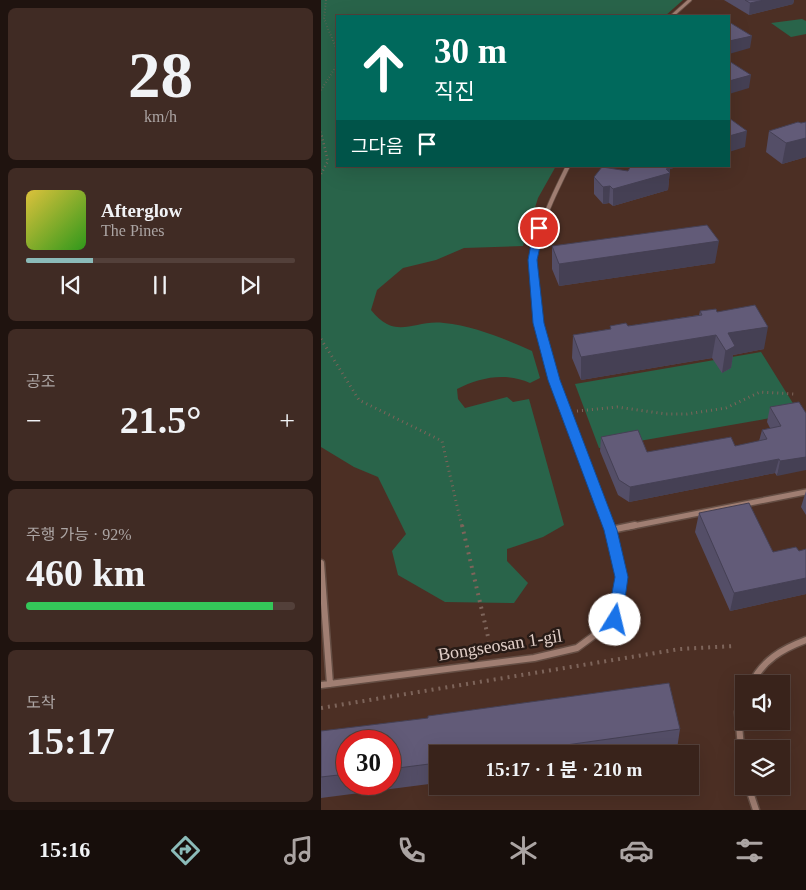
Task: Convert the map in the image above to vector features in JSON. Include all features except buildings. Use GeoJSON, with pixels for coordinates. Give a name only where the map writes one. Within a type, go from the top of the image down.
{"type":"FeatureCollection","features":[{"type":"Feature","properties":{"kind":"street"},"geometry":{"type":"LineString","coordinates":[[673,15],[691,0]]}},
{"type":"Feature","properties":{"kind":"street","name":"Bongseosan 1-gil"},"geometry":{"type":"LineString","coordinates":[[321,685],[534,658],[577,648],[615,620],[621,577],[611,530],[554,380],[539,323],[535,298],[533,260],[539,228],[568,167]]}},
{"type":"Feature","properties":{"kind":"street"},"geometry":{"type":"LineString","coordinates":[[611,530],[806,492]]}},
{"type":"Feature","properties":{"kind":"street"},"geometry":{"type":"LineString","coordinates":[[321,563],[330,684]]}},
{"type":"Feature","properties":{"kind":"street"},"geometry":{"type":"LineString","coordinates":[[755,675],[778,651],[806,640]]}},
{"type":"Feature","properties":{"kind":"street"},"geometry":{"type":"LineString","coordinates":[[751,795],[756,810]]}},
{"type":"Feature","properties":{"kind":"path"},"geometry":{"type":"LineString","coordinates":[[326,0],[324,19],[336,48]]}},
{"type":"Feature","properties":{"kind":"path"},"geometry":{"type":"LineString","coordinates":[[321,90],[336,67]]}},
{"type":"Feature","properties":{"kind":"path"},"geometry":{"type":"LineString","coordinates":[[321,132],[328,161],[321,174]]}},
{"type":"Feature","properties":{"kind":"path"},"geometry":{"type":"LineString","coordinates":[[321,340],[359,400],[442,441],[489,641]]}},
{"type":"Feature","properties":{"kind":"path"},"geometry":{"type":"LineString","coordinates":[[577,411],[617,407],[687,414],[726,408],[760,392],[794,394]]}},
{"type":"Feature","properties":{"kind":"path"},"geometry":{"type":"LineString","coordinates":[[321,708],[680,649],[735,646]]}},
{"type":"Feature","properties":{"kind":"green space"},"geometry":{"type":"Polygon","coordinates":[[[321,0],[683,0],[666,15],[336,15],[336,167],[555,167],[538,198],[523,246],[464,248],[436,260],[403,268],[377,290],[371,310],[380,320],[389,325],[406,327],[444,323],[467,327],[532,351],[540,378],[530,383],[502,377],[475,381],[457,389],[458,399],[465,408],[507,397],[513,402],[529,399],[564,525],[543,537],[507,549],[507,561],[528,583],[514,603],[445,602],[398,575],[392,551],[406,534],[378,477],[354,467],[321,447],[321,0]]]}},
{"type":"Feature","properties":{"kind":"green space"},"geometry":{"type":"Polygon","coordinates":[[[802,19],[806,21],[806,34],[791,37],[771,23],[802,19]]]}},
{"type":"Feature","properties":{"kind":"green space"},"geometry":{"type":"Polygon","coordinates":[[[761,352],[799,413],[599,448],[575,384],[761,352]]]}},
{"type":"Feature","properties":{"kind":"route"},"geometry":{"type":"LineString","coordinates":[[539,228],[533,260],[535,298],[539,323],[554,380],[611,530],[621,577],[615,620]]}}]}
